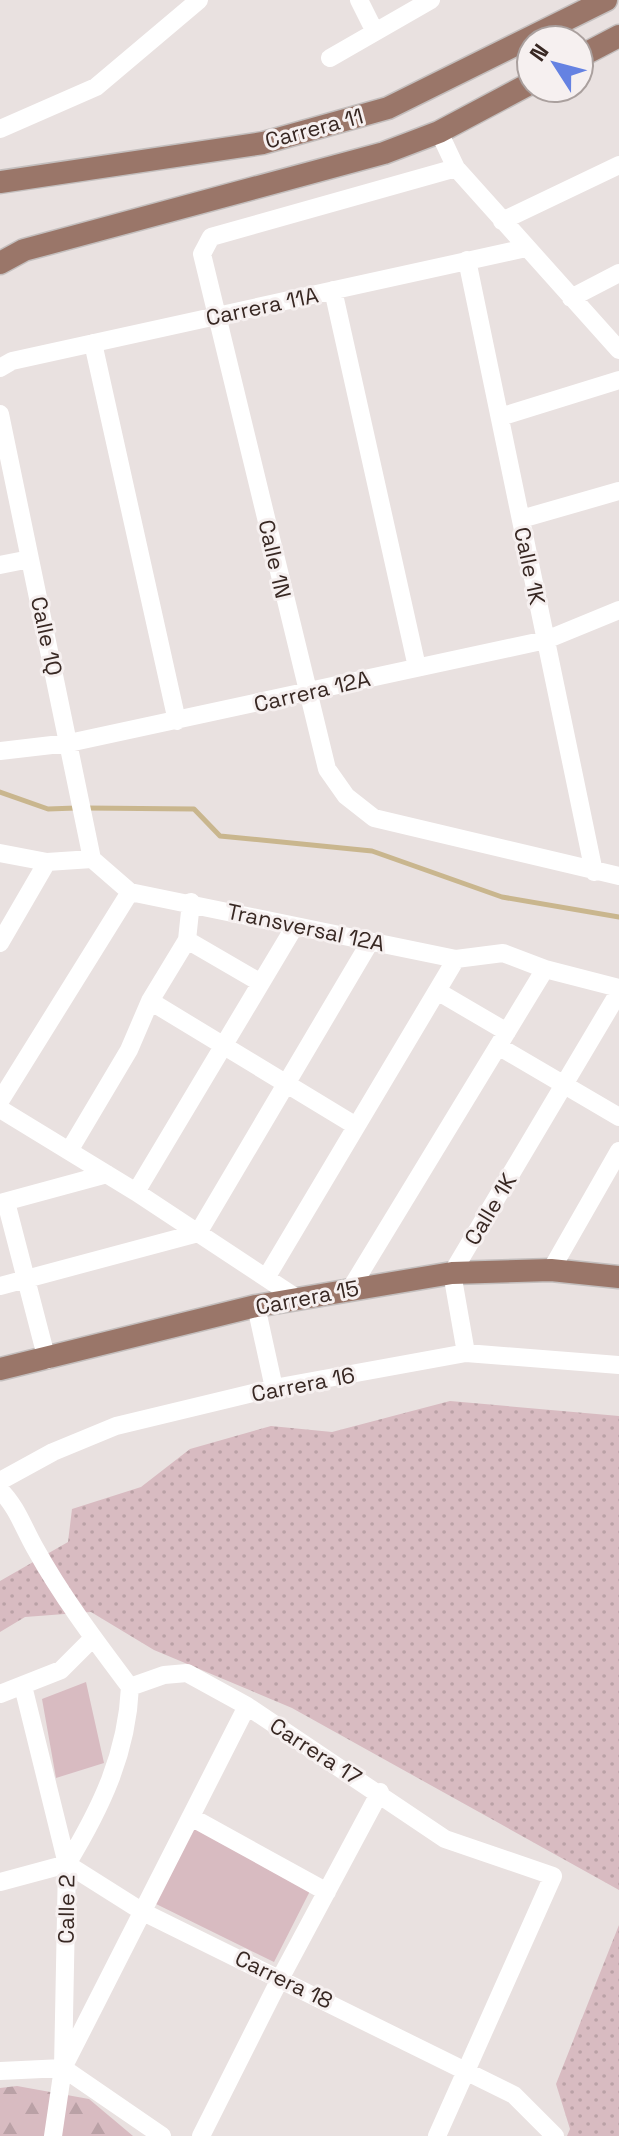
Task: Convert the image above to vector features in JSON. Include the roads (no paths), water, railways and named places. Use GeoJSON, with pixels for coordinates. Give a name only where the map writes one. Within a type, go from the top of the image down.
{"type":"FeatureCollection","features":[{"type":"Feature","properties":{"kind":"main road","name":"Carrera 11"},"geometry":{"type":"LineString","coordinates":[[0,182],[263,143],[388,108],[606,0]]}},
{"type":"Feature","properties":{"kind":"main road"},"geometry":{"type":"LineString","coordinates":[[595,49],[619,36]]}},
{"type":"Feature","properties":{"kind":"main road","name":"Carrera 11"},"geometry":{"type":"LineString","coordinates":[[0,263],[24,250],[384,153],[439,132],[515,92]]}},
{"type":"Feature","properties":{"kind":"main road","name":"Carrera 15"},"geometry":{"type":"LineString","coordinates":[[0,1369],[47,1360],[256,1306],[351,1288],[452,1273],[551,1270],[619,1277]]}},
{"type":"Feature","properties":{"kind":"street"},"geometry":{"type":"LineString","coordinates":[[0,129],[96,87],[199,0]]}},
{"type":"Feature","properties":{"kind":"street"},"geometry":{"type":"LineString","coordinates":[[359,0],[375,32]]}},
{"type":"Feature","properties":{"kind":"street"},"geometry":{"type":"LineString","coordinates":[[330,58],[431,0]]}},
{"type":"Feature","properties":{"kind":"street"},"geometry":{"type":"LineString","coordinates":[[439,132],[456,168],[619,350]]}},
{"type":"Feature","properties":{"kind":"street"},"geometry":{"type":"LineString","coordinates":[[502,221],[619,165]]}},
{"type":"Feature","properties":{"kind":"street","name":"Calle 1N"},"geometry":{"type":"LineString","coordinates":[[456,168],[211,237],[202,254],[327,769],[346,796],[374,818],[594,872]]}},
{"type":"Feature","properties":{"kind":"street","name":"Carrera 11A"},"geometry":{"type":"LineString","coordinates":[[0,368],[12,361],[526,248]]}},
{"type":"Feature","properties":{"kind":"street","name":"Calle 1K"},"geometry":{"type":"LineString","coordinates":[[467,260],[594,872]]}},
{"type":"Feature","properties":{"kind":"street"},"geometry":{"type":"LineString","coordinates":[[571,298],[619,273]]}},
{"type":"Feature","properties":{"kind":"street"},"geometry":{"type":"LineString","coordinates":[[333,290],[417,667]]}},
{"type":"Feature","properties":{"kind":"street"},"geometry":{"type":"LineString","coordinates":[[93,343],[177,721]]}},
{"type":"Feature","properties":{"kind":"street"},"geometry":{"type":"LineString","coordinates":[[500,417],[619,380]]}},
{"type":"Feature","properties":{"kind":"street","name":"Calle 1Q"},"geometry":{"type":"LineString","coordinates":[[0,414],[92,859]]}},
{"type":"Feature","properties":{"kind":"street"},"geometry":{"type":"LineString","coordinates":[[521,519],[619,491]]}},
{"type":"Feature","properties":{"kind":"street"},"geometry":{"type":"LineString","coordinates":[[0,565],[30,559]]}},
{"type":"Feature","properties":{"kind":"street","name":"Carrera 12A"},"geometry":{"type":"LineString","coordinates":[[0,751],[69,743],[546,640],[619,610]]}},
{"type":"Feature","properties":{"kind":"street"},"geometry":{"type":"LineString","coordinates":[[0,853],[47,862],[92,859],[130,892],[0,1101]]}},
{"type":"Feature","properties":{"kind":"street"},"geometry":{"type":"LineString","coordinates":[[0,943],[47,862]]}},
{"type":"Feature","properties":{"kind":"street"},"geometry":{"type":"LineString","coordinates":[[594,872],[619,876]]}},
{"type":"Feature","properties":{"kind":"street","name":"Transversal 12A"},"geometry":{"type":"LineString","coordinates":[[130,892],[191,902],[456,959],[503,953],[545,969],[619,990]]}},
{"type":"Feature","properties":{"kind":"street"},"geometry":{"type":"LineString","coordinates":[[69,1151],[129,1050],[150,1001],[187,940],[191,902]]}},
{"type":"Feature","properties":{"kind":"street"},"geometry":{"type":"LineString","coordinates":[[136,1192],[295,926]]}},
{"type":"Feature","properties":{"kind":"street"},"geometry":{"type":"LineString","coordinates":[[187,940],[261,983]]}},
{"type":"Feature","properties":{"kind":"street"},"geometry":{"type":"LineString","coordinates":[[0,1286],[198,1233],[370,942]]}},
{"type":"Feature","properties":{"kind":"street"},"geometry":{"type":"LineString","coordinates":[[266,1278],[456,959]]}},
{"type":"Feature","properties":{"kind":"street"},"geometry":{"type":"LineString","coordinates":[[351,1288],[545,969]]}},
{"type":"Feature","properties":{"kind":"street","name":"Calle 1K"},"geometry":{"type":"LineString","coordinates":[[452,1273],[619,990]]}},
{"type":"Feature","properties":{"kind":"street"},"geometry":{"type":"LineString","coordinates":[[437,991],[564,1085],[619,1117]]}},
{"type":"Feature","properties":{"kind":"street"},"geometry":{"type":"LineString","coordinates":[[150,1001],[356,1126]]}},
{"type":"Feature","properties":{"kind":"street"},"geometry":{"type":"LineString","coordinates":[[0,1109],[136,1192],[298,1299]]}},
{"type":"Feature","properties":{"kind":"street"},"geometry":{"type":"LineString","coordinates":[[0,1126],[19,1121]]}},
{"type":"Feature","properties":{"kind":"street"},"geometry":{"type":"LineString","coordinates":[[551,1270],[619,1151]]}},
{"type":"Feature","properties":{"kind":"street"},"geometry":{"type":"LineString","coordinates":[[47,1360],[3,1202],[107,1174]]}},
{"type":"Feature","properties":{"kind":"street"},"geometry":{"type":"LineString","coordinates":[[452,1273],[466,1353]]}},
{"type":"Feature","properties":{"kind":"street"},"geometry":{"type":"LineString","coordinates":[[256,1306],[274,1388]]}},
{"type":"Feature","properties":{"kind":"street","name":"Carrera 16"},"geometry":{"type":"LineString","coordinates":[[0,1481],[53,1452],[116,1426],[274,1388],[466,1353],[619,1365]]}},
{"type":"Feature","properties":{"kind":"street"},"geometry":{"type":"LineString","coordinates":[[0,1490],[13,1504],[35,1549],[93,1638],[130,1687],[129,1720],[116,1772],[93,1821],[67,1864],[0,1882]]}},
{"type":"Feature","properties":{"kind":"street"},"geometry":{"type":"LineString","coordinates":[[0,1694],[61,1670],[93,1638]]}},
{"type":"Feature","properties":{"kind":"street","name":"Carrera 17"},"geometry":{"type":"LineString","coordinates":[[130,1687],[164,1675],[187,1673],[247,1706],[380,1792],[445,1839],[553,1876],[469,2070]]}},
{"type":"Feature","properties":{"kind":"street","name":"Calle 2"},"geometry":{"type":"LineString","coordinates":[[23,1686],[67,1864],[63,2068],[53,2136]]}},
{"type":"Feature","properties":{"kind":"street"},"geometry":{"type":"LineString","coordinates":[[63,2068],[247,1706]]}},
{"type":"Feature","properties":{"kind":"street"},"geometry":{"type":"LineString","coordinates":[[201,2136],[281,1977],[380,1792]]}},
{"type":"Feature","properties":{"kind":"street"},"geometry":{"type":"LineString","coordinates":[[191,1817],[327,1892]]}},
{"type":"Feature","properties":{"kind":"street","name":"Carrera 18"},"geometry":{"type":"LineString","coordinates":[[67,1864],[143,1912],[281,1977],[514,2095],[555,2136]]}},
{"type":"Feature","properties":{"kind":"street"},"geometry":{"type":"LineString","coordinates":[[0,2071],[63,2068],[162,2136]]}},
{"type":"Feature","properties":{"kind":"street"},"geometry":{"type":"LineString","coordinates":[[437,2136],[469,2070]]}},
{"type":"Feature","properties":{"kind":"waterway"},"geometry":{"type":"LineString","coordinates":[[0,792],[48,809],[76,808]]}},
{"type":"Feature","properties":{"kind":"waterway"},"geometry":{"type":"LineString","coordinates":[[86,808],[194,809],[220,836],[372,851],[502,897],[619,917]]}}]}
